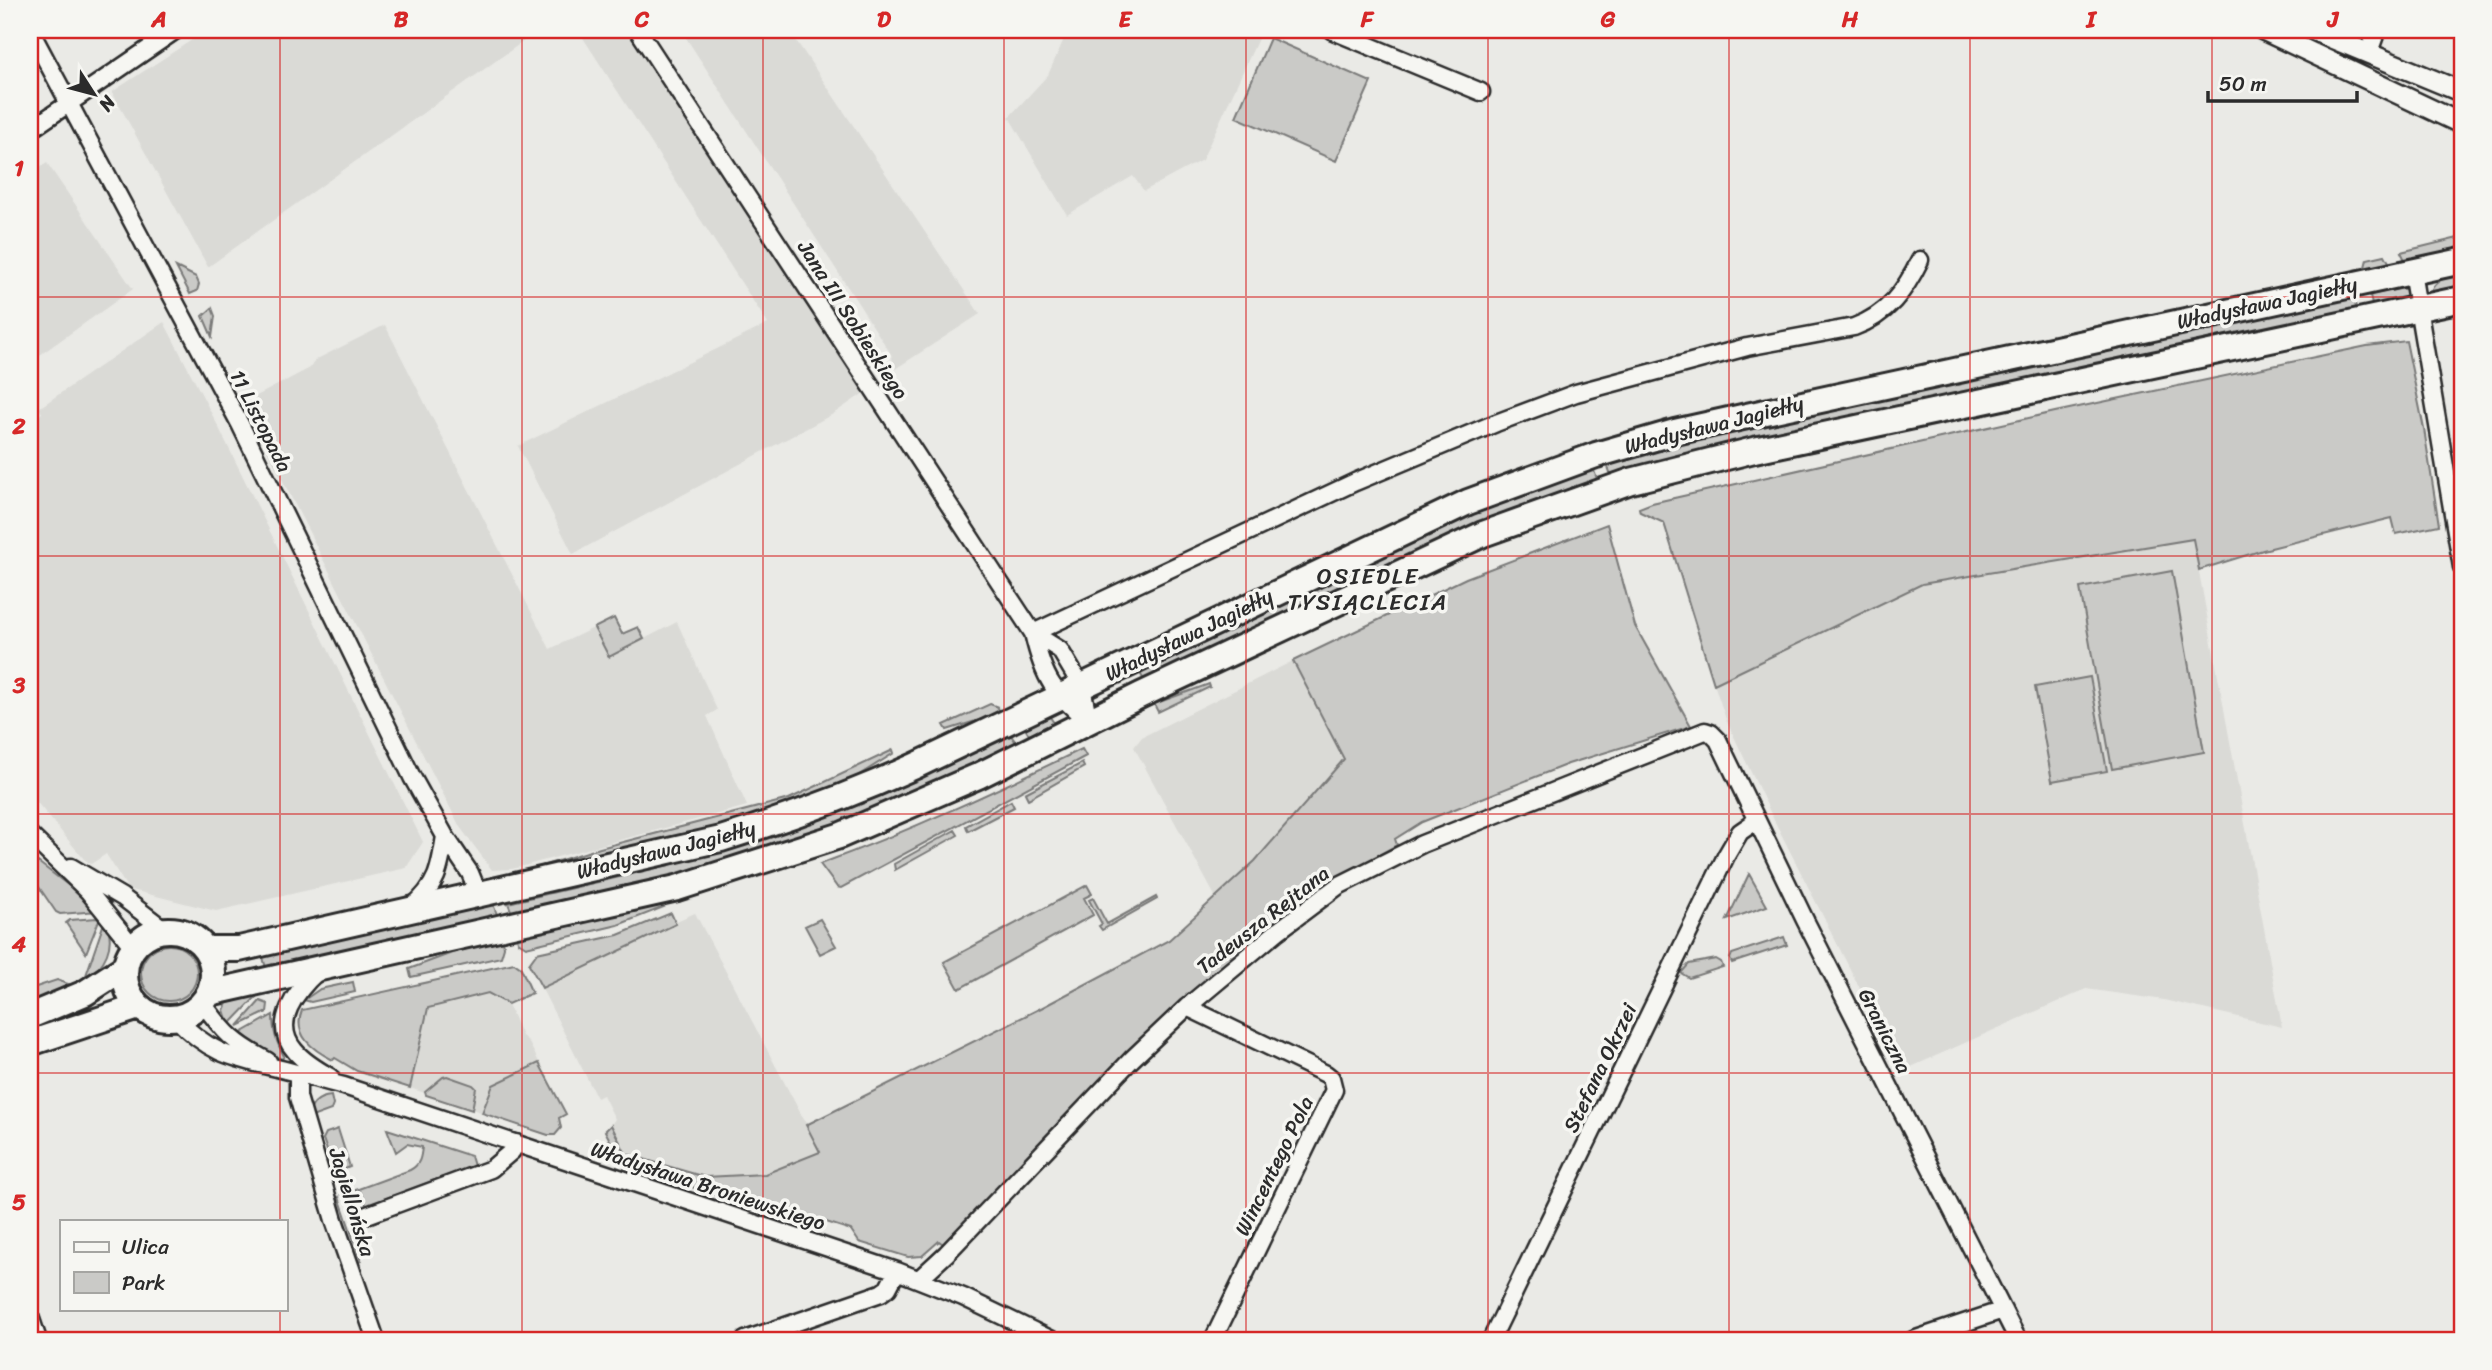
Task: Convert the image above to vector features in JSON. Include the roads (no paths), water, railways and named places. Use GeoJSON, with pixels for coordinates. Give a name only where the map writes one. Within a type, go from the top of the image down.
{"type":"FeatureCollection","features":[{"type":"Feature","properties":{"kind":"main road","name":"Władysława Jagiełły"},"geometry":{"type":"LineString","coordinates":[[206,949],[239,949],[721,839],[786,819],[845,797],[1456,508],[1596,455],[1747,415],[2462,261]]}},
{"type":"Feature","properties":{"kind":"main road","name":"Władysława Jagiełły"},"geometry":{"type":"LineString","coordinates":[[206,998],[323,967],[677,888],[794,852],[927,799],[1483,534],[1631,481],[1754,450],[2462,299]]}},
{"type":"Feature","properties":{"kind":"main road"},"geometry":{"type":"LineString","coordinates":[[30,1016],[85,993],[129,957],[153,933],[165,930],[188,934],[206,949],[213,971],[206,998],[186,1015],[176,1018],[156,1017],[138,1007],[127,989],[129,957]]}},
{"type":"Feature","properties":{"kind":"main road"},"geometry":{"type":"LineString","coordinates":[[30,1044],[138,1007]]}},
{"type":"Feature","properties":{"kind":"street","name":"11 Listopada"},"geometry":{"type":"LineString","coordinates":[[30,30],[240,424],[412,777],[445,836],[470,873],[479,895]]}},
{"type":"Feature","properties":{"kind":"street"},"geometry":{"type":"LineString","coordinates":[[30,130],[176,30]]}},
{"type":"Feature","properties":{"kind":"street","name":"Jana III Sobieskiego"},"geometry":{"type":"LineString","coordinates":[[638,30],[1033,633],[1041,666],[1071,692],[1089,722]]}},
{"type":"Feature","properties":{"kind":"street"},"geometry":{"type":"LineString","coordinates":[[1331,30],[1481,92]]}},
{"type":"Feature","properties":{"kind":"street"},"geometry":{"type":"LineString","coordinates":[[2263,30],[2462,124]]}},
{"type":"Feature","properties":{"kind":"street"},"geometry":{"type":"LineString","coordinates":[[2312,30],[2462,92]]}},
{"type":"Feature","properties":{"kind":"street"},"geometry":{"type":"LineString","coordinates":[[2369,52],[2377,30]]}},
{"type":"Feature","properties":{"kind":"street"},"geometry":{"type":"LineString","coordinates":[[1033,633],[1355,482],[1576,393],[1748,347],[1854,327],[1869,321],[1898,298],[1911,280],[1920,260]]}},
{"type":"Feature","properties":{"kind":"street"},"geometry":{"type":"LineString","coordinates":[[2412,272],[2462,567]]}},
{"type":"Feature","properties":{"kind":"street","name":"Jana III Sobieskiego"},"geometry":{"type":"LineString","coordinates":[[1033,633],[1060,650],[1071,692],[1089,722]]}},
{"type":"Feature","properties":{"kind":"street","name":"Tadeusza Rejtana"},"geometry":{"type":"LineString","coordinates":[[919,1279],[1132,1059],[1187,1007],[1278,931],[1338,886],[1422,844],[1692,734],[1705,731],[1718,740]]}},
{"type":"Feature","properties":{"kind":"street","name":"Graniczna"},"geometry":{"type":"LineString","coordinates":[[1718,740],[1756,821],[2018,1340]]}},
{"type":"Feature","properties":{"kind":"street","name":"Stefana Okrzei"},"geometry":{"type":"LineString","coordinates":[[1491,1340],[1726,856],[1740,832],[1756,821]]}},
{"type":"Feature","properties":{"kind":"street"},"geometry":{"type":"LineString","coordinates":[[30,835],[88,891],[129,957]]}},
{"type":"Feature","properties":{"kind":"street"},"geometry":{"type":"LineString","coordinates":[[408,911],[434,884],[440,869],[445,836]]}},
{"type":"Feature","properties":{"kind":"street"},"geometry":{"type":"LineString","coordinates":[[50,856],[98,881],[165,930]]}},
{"type":"Feature","properties":{"kind":"street","name":"Władysława Broniewskiego"},"geometry":{"type":"LineString","coordinates":[[323,967],[300,988],[288,1008],[285,1023],[287,1038],[294,1051],[302,1058],[344,1086]]}},
{"type":"Feature","properties":{"kind":"street","name":"Władysława Broniewskiego"},"geometry":{"type":"LineString","coordinates":[[206,998],[226,1034],[246,1050],[290,1072]]}},
{"type":"Feature","properties":{"kind":"street","name":"Wincentego Pola"},"geometry":{"type":"LineString","coordinates":[[1187,1007],[1326,1074],[1331,1078],[1334,1090],[1213,1340]]}},
{"type":"Feature","properties":{"kind":"street","name":"Władysława Broniewskiego"},"geometry":{"type":"LineString","coordinates":[[176,1018],[212,1049],[244,1062],[344,1086],[897,1270],[1052,1340]]}},
{"type":"Feature","properties":{"kind":"street","name":"Jagiellońska"},"geometry":{"type":"LineString","coordinates":[[290,1072],[334,1220],[376,1340]]}},
{"type":"Feature","properties":{"kind":"street"},"geometry":{"type":"LineString","coordinates":[[366,1214],[491,1169],[512,1151],[516,1143]]}},
{"type":"Feature","properties":{"kind":"street"},"geometry":{"type":"LineString","coordinates":[[745,1340],[881,1293],[892,1282],[897,1270]]}},
{"type":"Feature","properties":{"kind":"street"},"geometry":{"type":"LineString","coordinates":[[1913,1340],[2003,1310]]}},
{"type":"Feature","properties":{"kind":"street"},"geometry":{"type":"LineString","coordinates":[[30,1316],[38,1340]]}},
{"type":"Feature","properties":{"kind":"district","name":"OSIEDLE TYSIĄCLECIA"},"geometry":{"type":"Point","coordinates":[1368,589]}}]}
